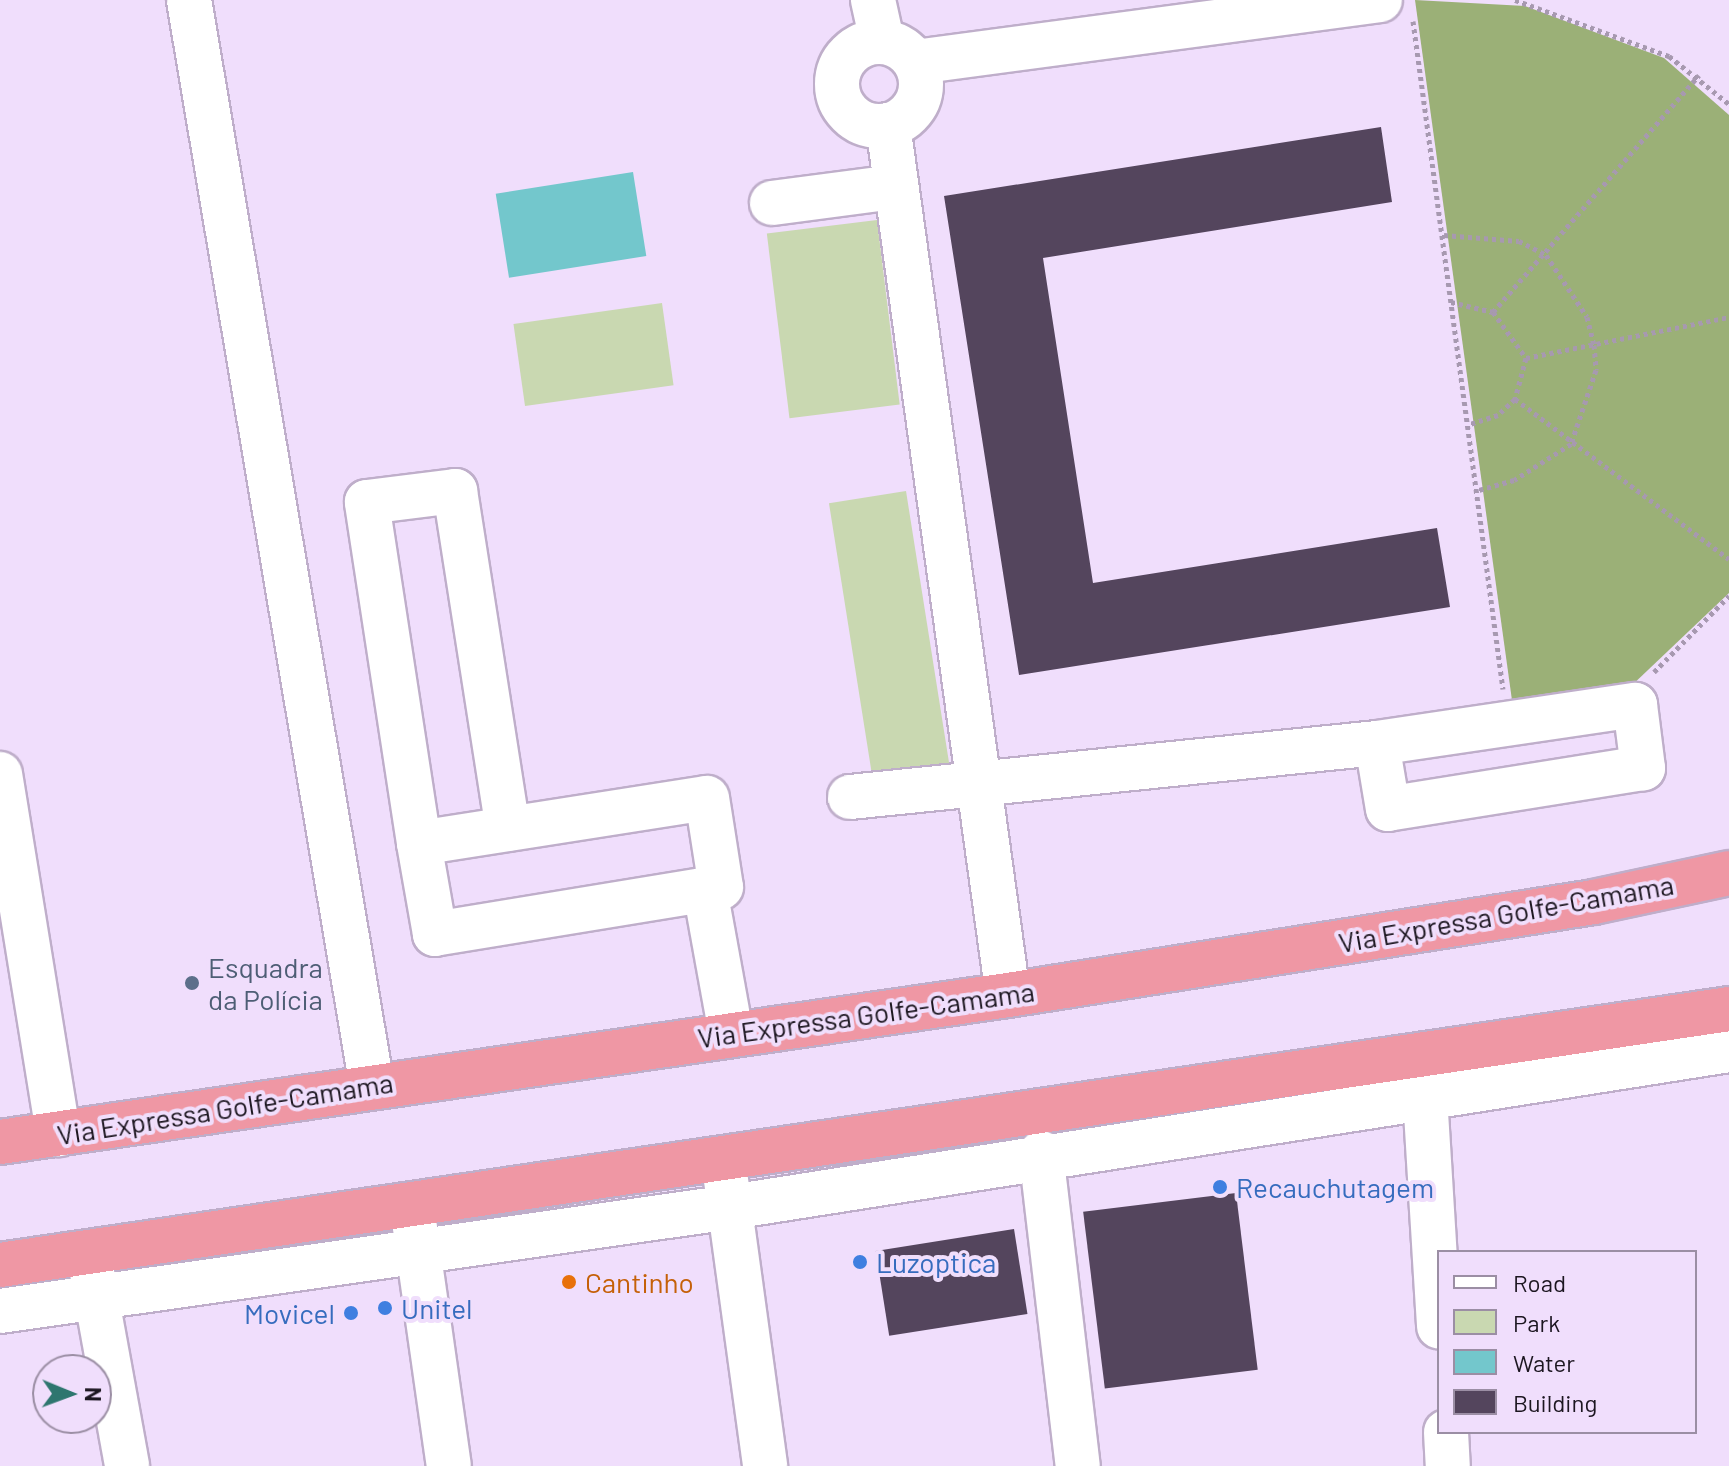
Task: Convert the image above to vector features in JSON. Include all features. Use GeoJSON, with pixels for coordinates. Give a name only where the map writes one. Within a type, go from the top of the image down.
{"type":"FeatureCollection","features":[{"type":"Feature","properties":{"kind":"highway","name":"Via Expressa Golfe-Camama"},"geometry":{"type":"LineString","coordinates":[[0,1142],[1008,995],[1594,902],[1729,873]]}},
{"type":"Feature","properties":{"kind":"highway"},"geometry":{"type":"LineString","coordinates":[[0,1265],[92,1274],[411,1203],[723,1154],[1729,1009]]}},
{"type":"Feature","properties":{"kind":"street"},"geometry":{"type":"LineString","coordinates":[[189,0],[372,1086]]}},
{"type":"Feature","properties":{"kind":"street"},"geometry":{"type":"LineString","coordinates":[[888,125],[848,113],[837,87],[844,59],[890,34],[1254,6],[1396,8]]}},
{"type":"Feature","properties":{"kind":"street"},"geometry":{"type":"LineString","coordinates":[[888,125],[918,101],[890,34]]}},
{"type":"Feature","properties":{"kind":"street"},"geometry":{"type":"LineString","coordinates":[[888,125],[893,187],[1008,995]]}},
{"type":"Feature","properties":{"kind":"street"},"geometry":{"type":"LineString","coordinates":[[772,203],[893,187]]}},
{"type":"Feature","properties":{"kind":"street"},"geometry":{"type":"LineString","coordinates":[[419,843],[707,798],[721,887],[435,934],[419,843],[367,502],[455,491],[508,829]]}},
{"type":"Feature","properties":{"kind":"street"},"geometry":{"type":"LineString","coordinates":[[850,797],[1377,743],[1635,705],[1643,768],[1388,809],[1377,743]]}},
{"type":"Feature","properties":{"kind":"street"},"geometry":{"type":"LineString","coordinates":[[0,774],[58,1134]]}},
{"type":"Feature","properties":{"kind":"street"},"geometry":{"type":"LineString","coordinates":[[705,890],[731,1033]]}},
{"type":"Feature","properties":{"kind":"street"},"geometry":{"type":"LineString","coordinates":[[0,1311],[92,1274],[417,1250],[731,1207],[1041,1153],[1729,1050]]}},
{"type":"Feature","properties":{"kind":"street"},"geometry":{"type":"LineString","coordinates":[[1425,1096],[1437,1294]]}},
{"type":"Feature","properties":{"kind":"street"},"geometry":{"type":"LineString","coordinates":[[1041,1153],[1078,1466]]}},
{"type":"Feature","properties":{"kind":"street"},"geometry":{"type":"LineString","coordinates":[[723,1154],[765,1466]]}},
{"type":"Feature","properties":{"kind":"street"},"geometry":{"type":"LineString","coordinates":[[411,1203],[449,1466]]}},
{"type":"Feature","properties":{"kind":"street"},"geometry":{"type":"LineString","coordinates":[[92,1274],[127,1466]]}},
{"type":"Feature","properties":{"kind":"street"},"geometry":{"type":"LineString","coordinates":[[1446,1434],[1448,1466]]}},
{"type":"Feature","properties":{"kind":"path"},"geometry":{"type":"LineString","coordinates":[[1515,0],[1669,56],[1699,75],[1729,104]]}},
{"type":"Feature","properties":{"kind":"path"},"geometry":{"type":"LineString","coordinates":[[1396,8],[1444,235],[1504,699]]}},
{"type":"Feature","properties":{"kind":"path"},"geometry":{"type":"LineString","coordinates":[[1493,312],[1546,255],[1699,75]]}},
{"type":"Feature","properties":{"kind":"path"},"geometry":{"type":"LineString","coordinates":[[1444,235],[1519,241],[1546,255],[1587,317],[1594,345],[1596,370],[1571,444],[1514,480],[1478,490]]}},
{"type":"Feature","properties":{"kind":"path"},"geometry":{"type":"LineString","coordinates":[[1451,302],[1493,312],[1526,358]]}},
{"type":"Feature","properties":{"kind":"path"},"geometry":{"type":"LineString","coordinates":[[1526,358],[1729,317]]}},
{"type":"Feature","properties":{"kind":"path"},"geometry":{"type":"LineString","coordinates":[[1470,424],[1498,415],[1515,399],[1526,358]]}},
{"type":"Feature","properties":{"kind":"path"},"geometry":{"type":"LineString","coordinates":[[1515,399],[1571,444],[1729,559]]}},
{"type":"Feature","properties":{"kind":"path"},"geometry":{"type":"LineString","coordinates":[[1639,681],[1729,596]]}},
{"type":"Feature","properties":{"kind":"green space"},"geometry":{"type":"Polygon","coordinates":[[[877,220],[900,405],[789,418],[767,234],[877,220]]]}},
{"type":"Feature","properties":{"kind":"green space"},"geometry":{"type":"Polygon","coordinates":[[[662,303],[674,385],[525,406],[513,324],[662,303]]]}},
{"type":"Feature","properties":{"kind":"green space"},"geometry":{"type":"Polygon","coordinates":[[[906,491],[951,773],[874,786],[829,503],[906,491]]]}},
{"type":"Feature","properties":{"kind":"shaded area"},"geometry":{"type":"Polygon","coordinates":[[[1415,0],[1525,6],[1664,58],[1729,115],[1729,593],[1608,708],[1515,722],[1415,0]]]}},
{"type":"Feature","properties":{"kind":"water"},"geometry":{"type":"Polygon","coordinates":[[[633,172],[646,256],[509,278],[496,194],[633,172]]]}},
{"type":"Feature","properties":{"kind":"building"},"geometry":{"type":"Polygon","coordinates":[[[1381,127],[1392,202],[1043,258],[1093,583],[1437,528],[1450,607],[1019,675],[944,196],[1381,127]]]}},
{"type":"Feature","properties":{"kind":"building"},"geometry":{"type":"Polygon","coordinates":[[[1236,1193],[1258,1370],[1105,1388],[1083,1212],[1236,1193]]]}},
{"type":"Feature","properties":{"kind":"building"},"geometry":{"type":"Polygon","coordinates":[[[1014,1229],[1027,1314],[889,1336],[876,1251],[1014,1229]]]}},
{"type":"Feature","properties":{"kind":"place","name":"Esquadra da Polícia"},"geometry":{"type":"Point","coordinates":[192,983]}},
{"type":"Feature","properties":{"kind":"place","name":"Recauchutagem"},"geometry":{"type":"Point","coordinates":[1220,1187]}},
{"type":"Feature","properties":{"kind":"place","name":"Luzoptica"},"geometry":{"type":"Point","coordinates":[860,1262]}},
{"type":"Feature","properties":{"kind":"place","name":"Cantinho"},"geometry":{"type":"Point","coordinates":[569,1282]}},
{"type":"Feature","properties":{"kind":"place","name":"Unitel"},"geometry":{"type":"Point","coordinates":[385,1308]}},
{"type":"Feature","properties":{"kind":"place","name":"Movicel"},"geometry":{"type":"Point","coordinates":[351,1313]}}]}
